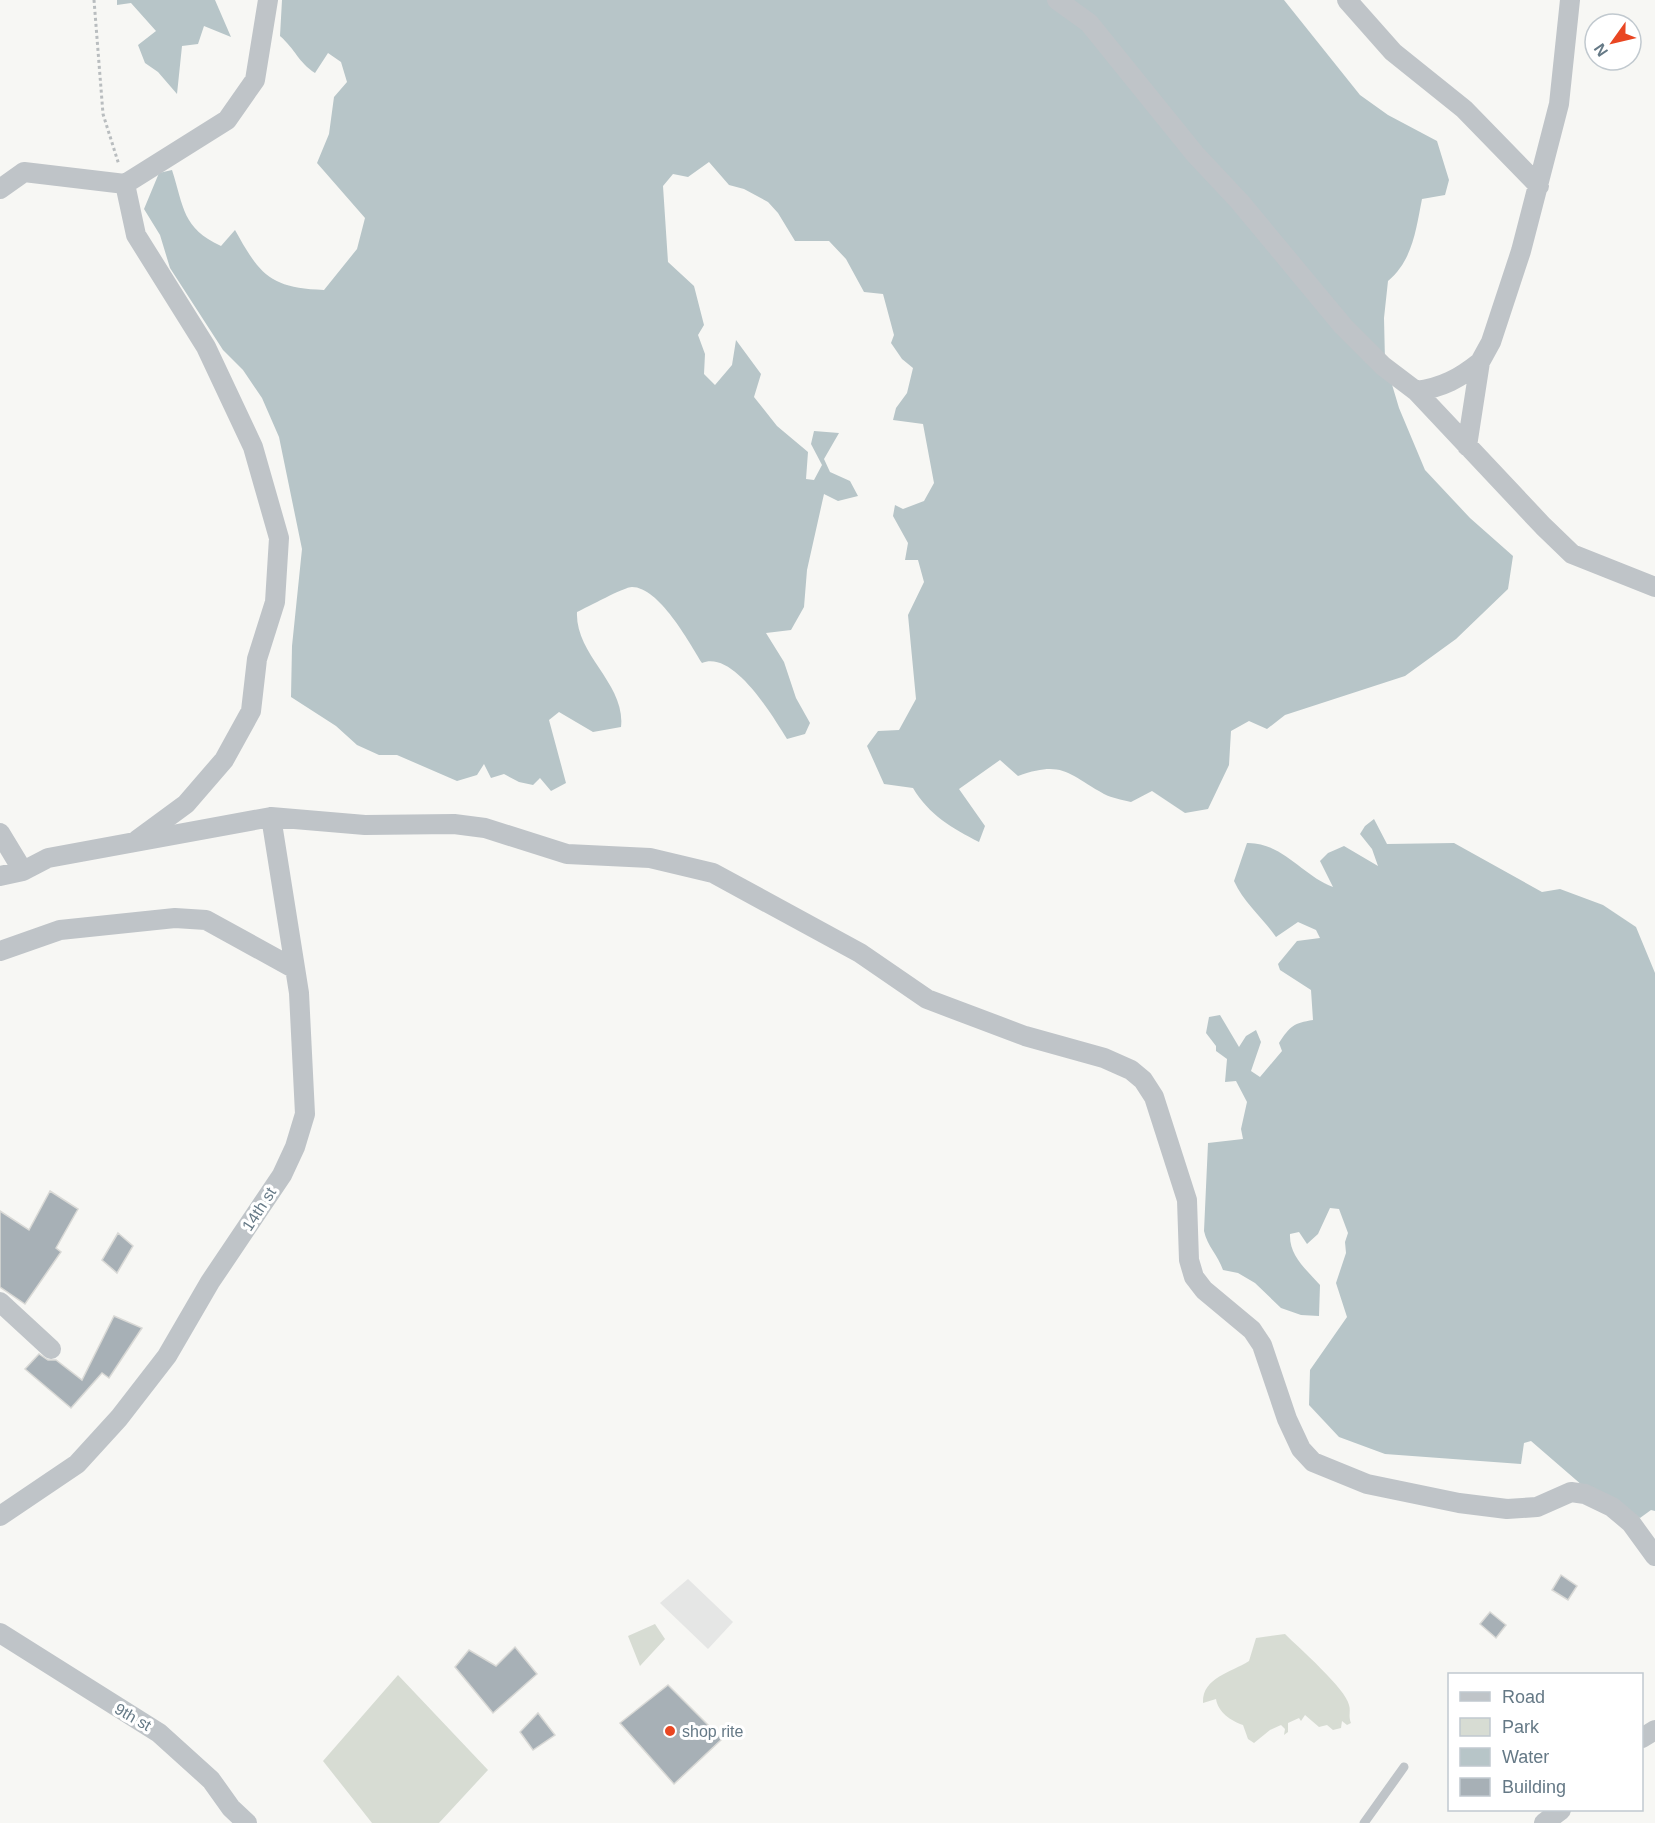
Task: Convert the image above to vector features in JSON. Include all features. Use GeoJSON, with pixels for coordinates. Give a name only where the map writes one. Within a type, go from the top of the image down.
{"type":"FeatureCollection","features":[{"type":"Feature","properties":{"kind":"street"},"geometry":{"type":"LineString","coordinates":[[0,189],[24,172],[125,184],[227,120],[255,80],[268,0]]}},
{"type":"Feature","properties":{"kind":"street"},"geometry":{"type":"LineString","coordinates":[[1057,0],[1089,23],[1195,154],[1240,202],[1342,326],[1383,366],[1416,391],[1572,554],[1651,587]]}},
{"type":"Feature","properties":{"kind":"street"},"geometry":{"type":"LineString","coordinates":[[1347,0],[1393,52],[1464,110],[1539,186]]}},
{"type":"Feature","properties":{"kind":"street"},"geometry":{"type":"LineString","coordinates":[[1467,446],[1480,363],[1491,342],[1521,251],[1539,186],[1562,85],[1570,0]]}},
{"type":"Feature","properties":{"kind":"street"},"geometry":{"type":"LineString","coordinates":[[125,184],[136,235],[206,347],[253,447],[279,538],[275,602],[257,659],[251,711],[224,760],[186,804],[132,843]]}},
{"type":"Feature","properties":{"kind":"street"},"geometry":{"type":"LineString","coordinates":[[1416,391],[1436,389],[1461,378],[1480,363]]}},
{"type":"Feature","properties":{"kind":"street"},"geometry":{"type":"LineString","coordinates":[[0,876],[23,871],[48,858],[271,817],[365,825],[454,824],[485,828],[567,854],[650,858],[713,873],[860,953],[927,999],[1025,1036],[1104,1058],[1131,1070],[1143,1080],[1154,1097],[1186,1200],[1189,1260],[1194,1277],[1204,1290],[1252,1330],[1262,1345],[1287,1419],[1301,1449],[1313,1462],[1367,1484],[1459,1503],[1507,1509],[1537,1506],[1571,1492],[1585,1494],[1612,1507],[1631,1523],[1655,1556]]}},
{"type":"Feature","properties":{"kind":"street","name":"14th st"},"geometry":{"type":"LineString","coordinates":[[0,1516],[77,1464],[119,1418],[167,1356],[210,1282],[282,1175],[295,1147],[305,1114],[299,993],[271,817]]}},
{"type":"Feature","properties":{"kind":"street"},"geometry":{"type":"LineString","coordinates":[[0,832],[23,871]]}},
{"type":"Feature","properties":{"kind":"street"},"geometry":{"type":"LineString","coordinates":[[0,951],[60,930],[175,918],[206,920],[295,969]]}},
{"type":"Feature","properties":{"kind":"street"},"geometry":{"type":"LineString","coordinates":[[0,1302],[51,1349]]}},
{"type":"Feature","properties":{"kind":"street","name":"9th st"},"geometry":{"type":"LineString","coordinates":[[0,1633],[165,1737],[211,1780],[231,1808],[247,1823]]}},
{"type":"Feature","properties":{"kind":"street"},"geometry":{"type":"LineString","coordinates":[[1544,1823],[1559,1811]]}},
{"type":"Feature","properties":{"kind":"lane"},"geometry":{"type":"LineString","coordinates":[[1364,1823],[1404,1767]]}},
{"type":"Feature","properties":{"kind":"path"},"geometry":{"type":"LineString","coordinates":[[94,0],[103,114],[125,184]]}},
{"type":"Feature","properties":{"kind":"shaded area"},"geometry":{"type":"Polygon","coordinates":[[[688,1579],[733,1622],[708,1649],[660,1603],[688,1579]]]}},
{"type":"Feature","properties":{"kind":"green space"},"geometry":{"type":"Polygon","coordinates":[[[655,1624],[665,1639],[640,1666],[628,1636],[655,1624]]]}},
{"type":"Feature","properties":{"kind":"green space"},"geometry":{"type":"Polygon","coordinates":[[[1285,1634],[1340,1689],[1349,1705],[1351,1723],[1347,1725],[1342,1721],[1341,1728],[1333,1730],[1327,1725],[1319,1727],[1305,1715],[1301,1721],[1299,1718],[1288,1723],[1288,1732],[1284,1735],[1285,1729],[1281,1725],[1270,1730],[1254,1743],[1248,1739],[1243,1725],[1222,1712],[1216,1699],[1203,1703],[1204,1695],[1207,1688],[1218,1677],[1249,1661],[1256,1638],[1285,1634]]]}},
{"type":"Feature","properties":{"kind":"green space"},"geometry":{"type":"Polygon","coordinates":[[[398,1675],[488,1770],[439,1823],[372,1823],[323,1761],[398,1675]]]}},
{"type":"Feature","properties":{"kind":"water"},"geometry":{"type":"Polygon","coordinates":[[[117,0],[215,0],[231,37],[204,26],[198,44],[182,46],[177,94],[158,72],[145,63],[138,45],[156,31],[131,3],[117,5],[117,0]]]}},
{"type":"Feature","properties":{"kind":"water"},"geometry":{"type":"Polygon","coordinates":[[[282,0],[1284,0],[1360,95],[1388,115],[1437,141],[1449,180],[1445,195],[1422,199],[1408,254],[1403,264],[1388,281],[1384,318],[1385,361],[1399,408],[1425,470],[1470,518],[1513,556],[1508,589],[1456,639],[1405,676],[1285,715],[1267,729],[1249,721],[1231,731],[1229,765],[1208,809],[1185,813],[1152,791],[1131,802],[1118,799],[1104,794],[1073,775],[1055,769],[1033,771],[1018,776],[1000,760],[959,789],[985,826],[979,842],[969,837],[950,826],[926,806],[913,788],[884,784],[867,746],[878,731],[899,730],[916,699],[908,615],[924,582],[918,560],[905,560],[908,543],[893,516],[895,505],[903,509],[924,501],[934,483],[923,424],[893,420],[896,408],[907,393],[913,368],[902,359],[891,343],[894,335],[883,294],[864,292],[846,259],[829,241],[795,241],[778,213],[768,202],[744,189],[729,185],[709,162],[688,177],[673,174],[663,186],[668,262],[694,286],[704,325],[698,335],[705,354],[704,374],[715,385],[732,365],[736,340],[761,374],[754,397],[777,426],[808,452],[806,479],[814,480],[822,465],[811,444],[814,431],[839,433],[824,459],[830,472],[850,481],[858,496],[838,501],[824,494],[807,570],[804,607],[791,630],[766,633],[784,662],[796,698],[810,723],[805,734],[787,739],[762,702],[739,676],[727,666],[714,662],[702,663],[663,606],[642,589],[632,587],[577,612],[584,642],[616,697],[621,727],[593,732],[559,712],[549,720],[566,783],[551,791],[540,778],[533,785],[519,782],[504,774],[491,778],[484,764],[477,775],[457,781],[397,755],[379,755],[357,745],[336,726],[291,697],[292,646],[302,549],[279,437],[262,398],[243,370],[223,350],[170,268],[160,235],[144,209],[159,173],[172,170],[182,206],[199,232],[221,246],[235,230],[252,258],[269,276],[279,282],[306,289],[324,290],[357,249],[365,218],[317,163],[329,134],[334,97],[347,82],[341,62],[328,53],[315,73],[305,65],[280,36],[282,0]]]}},
{"type":"Feature","properties":{"kind":"water"},"geometry":{"type":"Polygon","coordinates":[[[1374,819],[1387,844],[1454,843],[1542,892],[1560,889],[1603,905],[1636,927],[1655,973],[1655,1511],[1651,1510],[1640,1518],[1583,1486],[1531,1441],[1524,1443],[1521,1464],[1385,1454],[1339,1437],[1309,1405],[1310,1370],[1347,1317],[1336,1283],[1346,1253],[1345,1242],[1348,1233],[1339,1209],[1330,1208],[1318,1234],[1307,1244],[1299,1232],[1290,1234],[1295,1256],[1320,1285],[1319,1316],[1301,1315],[1281,1308],[1255,1283],[1238,1273],[1223,1270],[1205,1236],[1208,1143],[1243,1139],[1241,1129],[1247,1102],[1236,1081],[1225,1082],[1227,1059],[1216,1051],[1216,1046],[1206,1033],[1209,1017],[1220,1015],[1239,1047],[1246,1036],[1256,1030],[1261,1042],[1251,1071],[1260,1077],[1282,1051],[1279,1043],[1290,1029],[1301,1022],[1313,1020],[1311,990],[1280,970],[1278,964],[1297,941],[1320,938],[1316,930],[1298,922],[1276,937],[1248,903],[1234,881],[1247,843],[1271,848],[1333,887],[1320,861],[1328,853],[1344,846],[1378,866],[1372,849],[1360,834],[1365,826],[1374,819]]]}},
{"type":"Feature","properties":{"kind":"building"},"geometry":{"type":"Polygon","coordinates":[[[50,1191],[78,1209],[56,1248],[61,1252],[25,1304],[0,1287],[0,1211],[29,1230],[50,1191]]]}},
{"type":"Feature","properties":{"kind":"building"},"geometry":{"type":"Polygon","coordinates":[[[118,1233],[133,1246],[117,1273],[102,1260],[118,1233]]]}},
{"type":"Feature","properties":{"kind":"building"},"geometry":{"type":"Polygon","coordinates":[[[114,1316],[142,1328],[109,1378],[102,1373],[71,1408],[25,1369],[39,1354],[48,1360],[56,1360],[82,1380],[114,1316]]]}},
{"type":"Feature","properties":{"kind":"building"},"geometry":{"type":"Polygon","coordinates":[[[1561,1575],[1577,1586],[1568,1600],[1552,1590],[1561,1575]]]}},
{"type":"Feature","properties":{"kind":"building"},"geometry":{"type":"Polygon","coordinates":[[[1490,1612],[1506,1625],[1496,1638],[1480,1624],[1490,1612]]]}},
{"type":"Feature","properties":{"kind":"building"},"geometry":{"type":"Polygon","coordinates":[[[515,1647],[537,1674],[493,1713],[455,1667],[469,1650],[496,1666],[515,1647]]]}},
{"type":"Feature","properties":{"kind":"building","name":"shop rite"},"geometry":{"type":"Polygon","coordinates":[[[668,1685],[722,1739],[674,1784],[620,1723],[668,1685]]]}},
{"type":"Feature","properties":{"kind":"building"},"geometry":{"type":"Polygon","coordinates":[[[538,1713],[555,1735],[533,1750],[520,1732],[538,1713]]]}},
{"type":"Feature","properties":{"kind":"place","name":"shop rite"},"geometry":{"type":"Point","coordinates":[670,1731]}}]}
